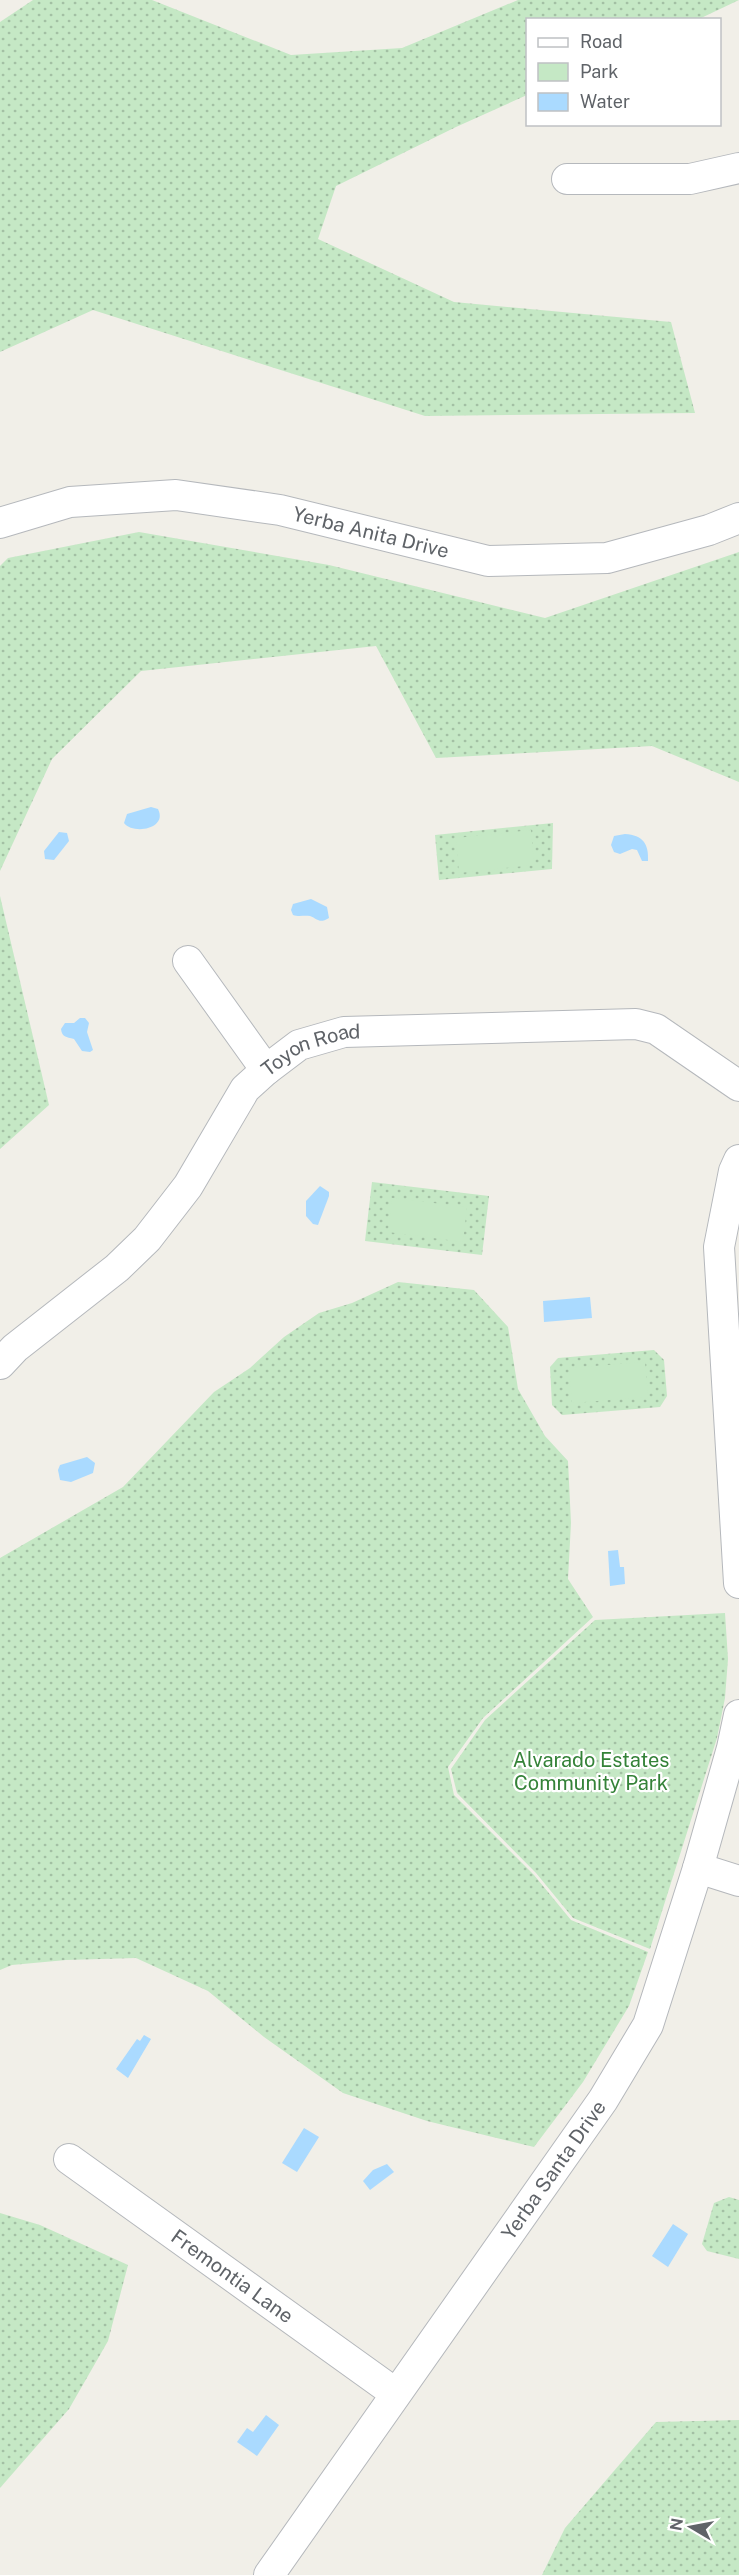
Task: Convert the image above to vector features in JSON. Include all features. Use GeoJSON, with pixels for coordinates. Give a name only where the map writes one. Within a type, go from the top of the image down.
{"type":"FeatureCollection","features":[{"type":"Feature","properties":{"kind":"street"},"geometry":{"type":"LineString","coordinates":[[567,179],[690,179],[739,168]]}},
{"type":"Feature","properties":{"kind":"street","name":"Yerba Anita Drive"},"geometry":{"type":"LineString","coordinates":[[0,523],[70,502],[176,495],[280,510],[488,561],[607,558],[709,530],[739,518]]}},
{"type":"Feature","properties":{"kind":"street"},"geometry":{"type":"LineString","coordinates":[[188,961],[266,1070]]}},
{"type":"Feature","properties":{"kind":"street","name":"Toyon Road"},"geometry":{"type":"LineString","coordinates":[[0,1364],[15,1348],[117,1268],[147,1239],[188,1186],[245,1089],[299,1045],[344,1032],[636,1024],[656,1029],[739,1086]]}},
{"type":"Feature","properties":{"kind":"street"},"geometry":{"type":"LineString","coordinates":[[739,1160],[734,1171],[719,1247],[739,1583]]}},
{"type":"Feature","properties":{"kind":"street","name":"Yerba Santa Drive"},"geometry":{"type":"LineString","coordinates":[[269,2575],[395,2392],[603,2100],[648,2025],[698,1868],[739,1715]]}},
{"type":"Feature","properties":{"kind":"street"},"geometry":{"type":"LineString","coordinates":[[698,1868],[739,1881]]}},
{"type":"Feature","properties":{"kind":"street","name":"Fremontia Lane"},"geometry":{"type":"LineString","coordinates":[[69,2159],[395,2392]]}},
{"type":"Feature","properties":{"kind":"green space"},"geometry":{"type":"Polygon","coordinates":[[[33,0],[152,0],[291,55],[402,48],[518,0],[739,0],[701,18],[526,18],[526,95],[336,186],[318,239],[454,302],[671,322],[695,413],[425,416],[93,310],[0,352],[0,22],[33,0]]]}},
{"type":"Feature","properties":{"kind":"green space"},"geometry":{"type":"Polygon","coordinates":[[[139,532],[329,565],[545,618],[739,552],[739,782],[652,746],[436,758],[376,646],[141,671],[52,759],[0,871],[0,566],[8,558],[139,532]]]}},
{"type":"Feature","properties":{"kind":"green space"},"geometry":{"type":"Polygon","coordinates":[[[553,823],[552,869],[439,880],[435,835],[553,823]]]}},
{"type":"Feature","properties":{"kind":"green space"},"geometry":{"type":"Polygon","coordinates":[[[531,830],[534,865],[459,873],[456,838],[531,830]]]}},
{"type":"Feature","properties":{"kind":"green space"},"geometry":{"type":"Polygon","coordinates":[[[0,896],[49,1105],[0,1149],[0,896]]]}},
{"type":"Feature","properties":{"kind":"green space"},"geometry":{"type":"Polygon","coordinates":[[[372,1182],[489,1196],[482,1255],[365,1241],[372,1182]]]}},
{"type":"Feature","properties":{"kind":"green space"},"geometry":{"type":"Polygon","coordinates":[[[392,1198],[467,1207],[463,1242],[388,1232],[392,1198]]]}},
{"type":"Feature","properties":{"kind":"green space"},"geometry":{"type":"Polygon","coordinates":[[[398,1282],[474,1290],[508,1327],[518,1389],[545,1436],[568,1461],[571,1523],[568,1579],[593,1617],[483,1718],[448,1767],[454,1795],[534,1875],[571,1920],[648,1952],[629,2006],[583,2082],[534,2147],[427,2121],[343,2093],[264,2037],[208,1991],[136,1958],[66,1960],[12,1965],[0,1970],[0,1558],[123,1487],[214,1392],[250,1368],[284,1337],[319,1313],[352,1303],[398,1282]]]}},
{"type":"Feature","properties":{"kind":"green space"},"geometry":{"type":"Polygon","coordinates":[[[654,1350],[664,1360],[667,1396],[660,1407],[562,1415],[552,1405],[550,1367],[558,1358],[654,1350]]]}},
{"type":"Feature","properties":{"kind":"green space"},"geometry":{"type":"Polygon","coordinates":[[[645,1362],[648,1397],[572,1403],[569,1368],[645,1362]]]}},
{"type":"Feature","properties":{"kind":"green space","name":"Alvarado Estates Community Park"},"geometry":{"type":"Polygon","coordinates":[[[725,1613],[728,1659],[725,1698],[717,1738],[650,1949],[573,1918],[536,1873],[457,1793],[451,1769],[485,1720],[595,1620],[725,1613]]]}},
{"type":"Feature","properties":{"kind":"green space"},"geometry":{"type":"Polygon","coordinates":[[[729,2197],[739,2200],[739,2259],[707,2251],[702,2244],[714,2203],[729,2197]]]}},
{"type":"Feature","properties":{"kind":"green space"},"geometry":{"type":"Polygon","coordinates":[[[0,2213],[40,2225],[128,2265],[108,2341],[69,2409],[0,2488],[0,2213]]]}},
{"type":"Feature","properties":{"kind":"green space"},"geometry":{"type":"Polygon","coordinates":[[[739,2420],[739,2575],[542,2575],[565,2528],[656,2422],[739,2420]]]}},
{"type":"Feature","properties":{"kind":"water"},"geometry":{"type":"Polygon","coordinates":[[[151,807],[158,809],[160,816],[154,825],[135,829],[124,823],[127,814],[151,807]]]}},
{"type":"Feature","properties":{"kind":"water"},"geometry":{"type":"Polygon","coordinates":[[[59,832],[67,833],[69,841],[54,860],[45,859],[44,851],[59,832]]]}},
{"type":"Feature","properties":{"kind":"water"},"geometry":{"type":"Polygon","coordinates":[[[625,834],[636,836],[644,842],[648,861],[642,861],[637,850],[632,849],[620,854],[614,852],[611,845],[614,836],[625,834]]]}},
{"type":"Feature","properties":{"kind":"water"},"geometry":{"type":"Polygon","coordinates":[[[311,899],[327,907],[329,918],[321,921],[310,916],[293,915],[291,910],[293,904],[311,899]]]}},
{"type":"Feature","properties":{"kind":"water"},"geometry":{"type":"Polygon","coordinates":[[[80,1018],[85,1018],[89,1023],[87,1032],[93,1050],[90,1052],[82,1051],[74,1039],[62,1034],[61,1029],[65,1023],[74,1023],[80,1018]]]}},
{"type":"Feature","properties":{"kind":"water"},"geometry":{"type":"Polygon","coordinates":[[[320,1186],[329,1192],[329,1196],[318,1225],[313,1224],[306,1216],[306,1201],[320,1186]]]}},
{"type":"Feature","properties":{"kind":"water"},"geometry":{"type":"Polygon","coordinates":[[[590,1297],[592,1318],[544,1322],[543,1301],[590,1297]]]}},
{"type":"Feature","properties":{"kind":"water"},"geometry":{"type":"Polygon","coordinates":[[[87,1457],[95,1463],[93,1473],[71,1482],[60,1480],[58,1470],[60,1465],[87,1457]]]}},
{"type":"Feature","properties":{"kind":"water"},"geometry":{"type":"Polygon","coordinates":[[[618,1550],[620,1567],[624,1567],[625,1584],[610,1586],[608,1551],[618,1550]]]}},
{"type":"Feature","properties":{"kind":"water"},"geometry":{"type":"Polygon","coordinates":[[[144,2035],[151,2039],[128,2078],[116,2069],[137,2039],[140,2041],[144,2035]]]}},
{"type":"Feature","properties":{"kind":"water"},"geometry":{"type":"Polygon","coordinates":[[[304,2128],[319,2137],[297,2172],[282,2163],[304,2128]]]}},
{"type":"Feature","properties":{"kind":"water"},"geometry":{"type":"Polygon","coordinates":[[[387,2164],[394,2172],[370,2190],[363,2181],[373,2170],[387,2164]]]}},
{"type":"Feature","properties":{"kind":"water"},"geometry":{"type":"Polygon","coordinates":[[[673,2224],[688,2234],[668,2267],[652,2256],[673,2224]]]}},
{"type":"Feature","properties":{"kind":"water"},"geometry":{"type":"Polygon","coordinates":[[[266,2415],[279,2425],[257,2456],[237,2442],[247,2428],[253,2432],[266,2415]]]}}]}
